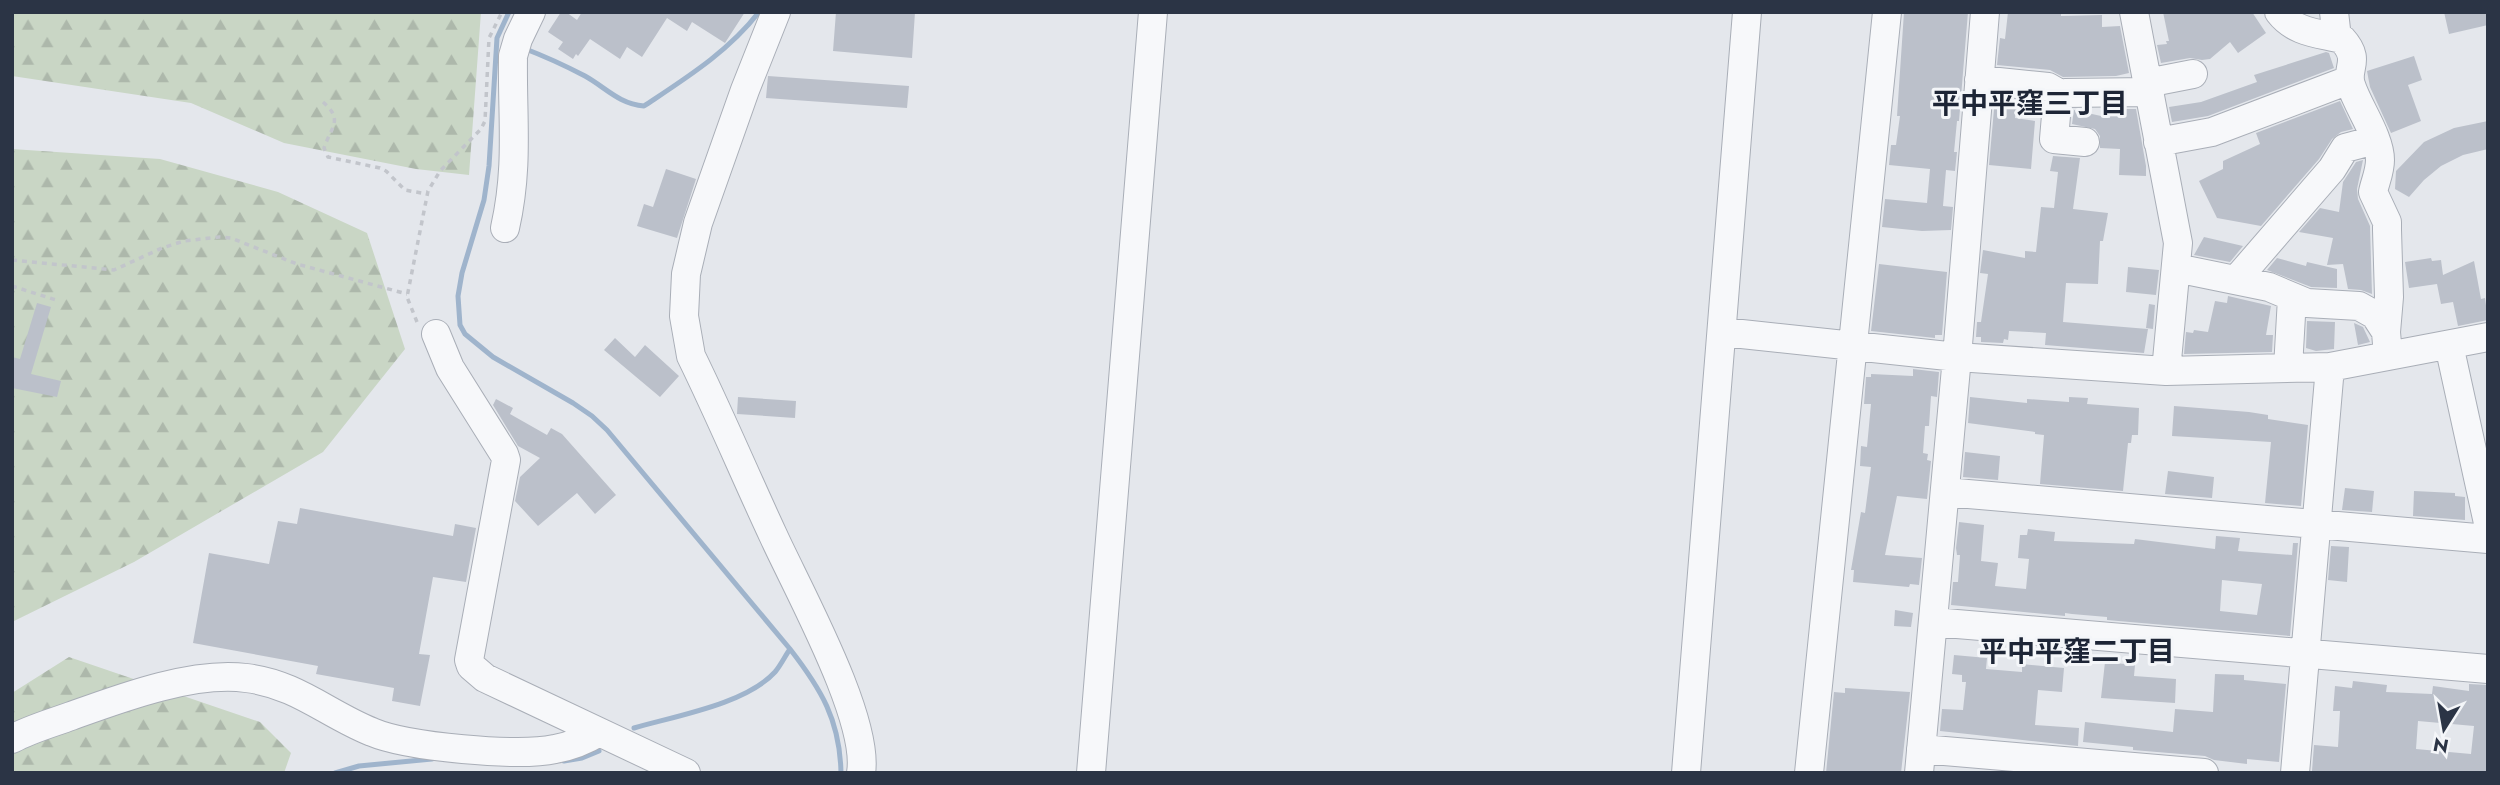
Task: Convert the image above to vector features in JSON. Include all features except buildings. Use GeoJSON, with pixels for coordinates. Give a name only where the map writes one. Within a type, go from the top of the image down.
{"type":"FeatureCollection","features":[{"type":"Feature","properties":{"kind":"street"},"geometry":{"type":"LineString","coordinates":[[505,228],[515,167],[513,56],[531,12]]}},
{"type":"Feature","properties":{"kind":"street"},"geometry":{"type":"LineString","coordinates":[[776,12],[698,223],[686,274],[684,316],[691,356],[834,667],[856,723],[861,773]]}},
{"type":"Feature","properties":{"kind":"street"},"geometry":{"type":"LineString","coordinates":[[1091,773],[1153,12]]}},
{"type":"Feature","properties":{"kind":"street"},"geometry":{"type":"LineString","coordinates":[[1686,773],[1748,12]]}},
{"type":"Feature","properties":{"kind":"street"},"geometry":{"type":"LineString","coordinates":[[1809,773],[1886,12]]}},
{"type":"Feature","properties":{"kind":"street"},"geometry":{"type":"LineString","coordinates":[[1984,12],[1957,357],[1920,761],[2204,773]]}},
{"type":"Feature","properties":{"kind":"street"},"geometry":{"type":"LineString","coordinates":[[2134,12],[2178,243],[2166,371]]}},
{"type":"Feature","properties":{"kind":"street"},"geometry":{"type":"LineString","coordinates":[[2279,12],[2288,23],[2297,28],[2336,25],[2352,54],[2353,67],[2349,80],[2375,139],[2380,162],[2372,192],[2387,222],[2387,344]]}},
{"type":"Feature","properties":{"kind":"street"},"geometry":{"type":"LineString","coordinates":[[2085,142],[2054,139],[2057,104],[2065,93],[2148,87],[2193,74]]}},
{"type":"Feature","properties":{"kind":"street"},"geometry":{"type":"LineString","coordinates":[[1979,80],[2048,87],[2061,97]]}},
{"type":"Feature","properties":{"kind":"street"},"geometry":{"type":"LineString","coordinates":[[2158,142],[2201,136],[2349,80]]}},
{"type":"Feature","properties":{"kind":"street"},"geometry":{"type":"LineString","coordinates":[[2236,280],[2332,169],[2345,148],[2375,139]]}},
{"type":"Feature","properties":{"kind":"street"},"geometry":{"type":"LineString","coordinates":[[2176,268],[2269,287],[2292,298],[2318,305],[2359,306],[2375,315],[2387,344]]}},
{"type":"Feature","properties":{"kind":"street"},"geometry":{"type":"LineString","coordinates":[[2288,368],[2292,298]]}},
{"type":"Feature","properties":{"kind":"street"},"geometry":{"type":"LineString","coordinates":[[1723,332],[1957,357],[2166,371],[2330,367],[2387,344],[2449,345],[2488,337]]}},
{"type":"Feature","properties":{"kind":"street"},"geometry":{"type":"LineString","coordinates":[[436,334],[450,368],[506,460],[469,660],[471,666],[485,678],[686,773]]}},
{"type":"Feature","properties":{"kind":"street"},"geometry":{"type":"LineString","coordinates":[[2449,345],[2488,523]]}},
{"type":"Feature","properties":{"kind":"street"},"geometry":{"type":"LineString","coordinates":[[2295,773],[2330,367]]}},
{"type":"Feature","properties":{"kind":"street"},"geometry":{"type":"LineString","coordinates":[[1945,492],[2488,539]]}},
{"type":"Feature","properties":{"kind":"street"},"geometry":{"type":"LineString","coordinates":[[1933,622],[2488,669]]}},
{"type":"Feature","properties":{"kind":"street"},"geometry":{"type":"LineString","coordinates":[[12,739],[122,698],[208,678],[230,677],[272,682],[306,696],[371,732],[406,742],[539,751],[566,747],[599,732]]}},
{"type":"Feature","properties":{"kind":"path"},"geometry":{"type":"LineString","coordinates":[[436,334],[418,324],[407,294],[427,194],[430,184],[440,171],[481,129],[485,121],[489,38],[502,12]]}},
{"type":"Feature","properties":{"kind":"path"},"geometry":{"type":"LineString","coordinates":[[323,102],[335,114],[324,148],[328,157],[380,168],[405,190],[427,194]]}},
{"type":"Feature","properties":{"kind":"path"},"geometry":{"type":"LineString","coordinates":[[12,260],[114,270],[184,241],[232,238],[334,276],[380,285],[407,294]]}},
{"type":"Feature","properties":{"kind":"path"},"geometry":{"type":"LineString","coordinates":[[12,286],[56,300]]}},
{"type":"Feature","properties":{"kind":"green space"},"geometry":{"type":"Polygon","coordinates":[[[12,12],[481,12],[469,175],[416,169],[284,143],[191,103],[12,76],[12,12]]]}},
{"type":"Feature","properties":{"kind":"green space"},"geometry":{"type":"Polygon","coordinates":[[[12,149],[160,159],[278,192],[367,233],[405,349],[323,452],[134,562],[12,622],[12,149]]]}},
{"type":"Feature","properties":{"kind":"green space"},"geometry":{"type":"Polygon","coordinates":[[[69,657],[260,722],[291,753],[284,773],[12,773],[12,693],[69,657]]]}},
{"type":"Feature","properties":{"kind":"waterway"},"geometry":{"type":"LineString","coordinates":[[509,12],[497,38],[489,166],[484,200],[462,273],[458,296],[460,325],[465,334],[493,357],[573,403],[607,430],[790,649],[775,672],[747,693],[709,708],[634,728]]}},
{"type":"Feature","properties":{"kind":"waterway"},"geometry":{"type":"LineString","coordinates":[[523,48],[585,76],[620,99],[644,106],[720,52],[759,12]]}},
{"type":"Feature","properties":{"kind":"waterway"},"geometry":{"type":"LineString","coordinates":[[790,649],[827,706],[837,737],[841,773]]}},
{"type":"Feature","properties":{"kind":"waterway"},"geometry":{"type":"LineString","coordinates":[[564,761],[599,751]]}},
{"type":"Feature","properties":{"kind":"waterway"},"geometry":{"type":"LineString","coordinates":[[335,773],[359,766],[432,759]]}},
{"type":"Feature","properties":{"kind":"district","name":"平中平窪三丁目"},"geometry":{"type":"Point","coordinates":[2030,103]}},
{"type":"Feature","properties":{"kind":"district","name":"平中平窪二丁目"},"geometry":{"type":"Point","coordinates":[2077,651]}}]}
